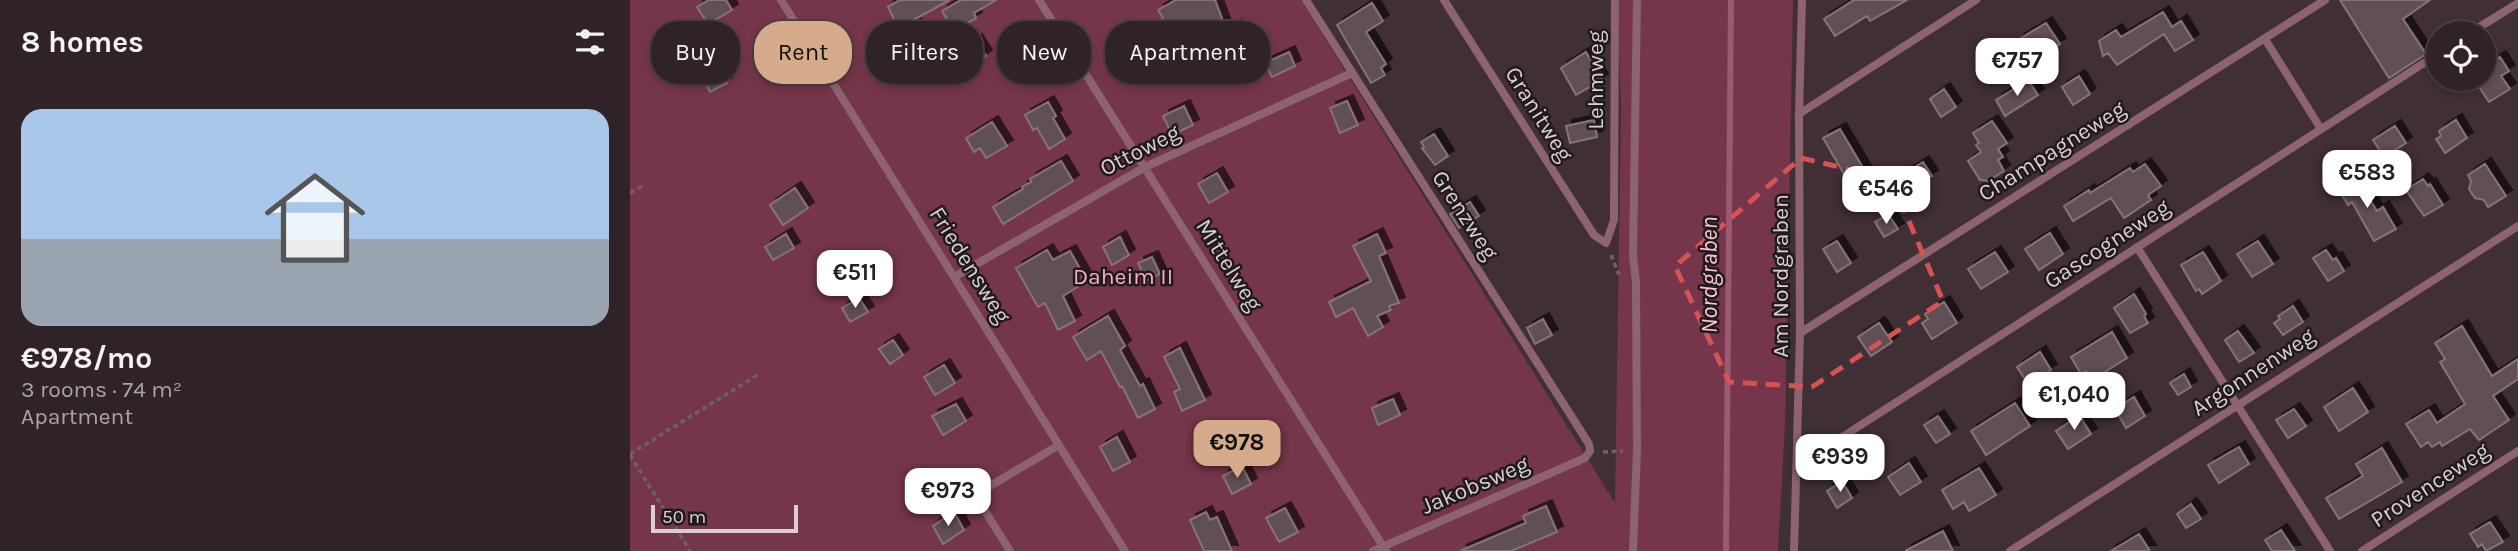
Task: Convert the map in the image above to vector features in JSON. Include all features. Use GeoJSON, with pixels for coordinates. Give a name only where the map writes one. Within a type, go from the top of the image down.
{"type":"FeatureCollection","features":[{"type":"Feature","properties":{"kind":"lane","name":"Friedensweg"},"geometry":{"type":"LineString","coordinates":[[781,0],[1125,551]]}},
{"type":"Feature","properties":{"kind":"lane","name":"Mittelweg"},"geometry":{"type":"LineString","coordinates":[[1039,0],[1384,548]]}},
{"type":"Feature","properties":{"kind":"lane","name":"Grenzweg"},"geometry":{"type":"LineString","coordinates":[[1306,0],[1589,444],[1590,451]]}},
{"type":"Feature","properties":{"kind":"lane","name":"Granitweg"},"geometry":{"type":"LineString","coordinates":[[1444,0],[1594,236],[1606,243]]}},
{"type":"Feature","properties":{"kind":"lane","name":"Lehmweg"},"geometry":{"type":"LineString","coordinates":[[1606,243],[1614,220],[1615,0]]}},
{"type":"Feature","properties":{"kind":"lane"},"geometry":{"type":"LineString","coordinates":[[1633,551],[1637,450],[1636,282],[1633,255],[1637,0]]}},
{"type":"Feature","properties":{"kind":"lane","name":"Am Nordgraben"},"geometry":{"type":"LineString","coordinates":[[1794,551],[1800,333],[1798,114],[1802,0]]}},
{"type":"Feature","properties":{"kind":"lane"},"geometry":{"type":"LineString","coordinates":[[1798,114],[1976,0]]}},
{"type":"Feature","properties":{"kind":"lane","name":"Champagneweg"},"geometry":{"type":"LineString","coordinates":[[1800,333],[2325,0]]}},
{"type":"Feature","properties":{"kind":"lane"},"geometry":{"type":"LineString","coordinates":[[2489,21],[2518,3]]}},
{"type":"Feature","properties":{"kind":"lane"},"geometry":{"type":"LineString","coordinates":[[2265,39],[2321,129]]}},
{"type":"Feature","properties":{"kind":"lane","name":"Gascogneweg"},"geometry":{"type":"LineString","coordinates":[[1797,466],[2426,62]]}},
{"type":"Feature","properties":{"kind":"lane","name":"Ottoweg"},"geometry":{"type":"LineString","coordinates":[[954,277],[1145,167],[1352,73]]}},
{"type":"Feature","properties":{"kind":"lane","name":"Argonnenweg"},"geometry":{"type":"LineString","coordinates":[[2010,551],[2518,226]]}},
{"type":"Feature","properties":{"kind":"lane"},"geometry":{"type":"LineString","coordinates":[[2137,247],[2330,551]]}},
{"type":"Feature","properties":{"kind":"lane"},"geometry":{"type":"LineString","coordinates":[[1010,551],[975,495],[1059,445]]}},
{"type":"Feature","properties":{"kind":"lane","name":"Jakobsweg"},"geometry":{"type":"LineString","coordinates":[[1373,551],[1585,458],[1590,451]]}},
{"type":"Feature","properties":{"kind":"lane","name":"Provenceweg"},"geometry":{"type":"LineString","coordinates":[[2362,551],[2518,451]]}},
{"type":"Feature","properties":{"kind":"path"},"geometry":{"type":"LineString","coordinates":[[630,193],[644,185]]}},
{"type":"Feature","properties":{"kind":"path"},"geometry":{"type":"LineString","coordinates":[[1606,243],[1618,272],[1636,282]]}},
{"type":"Feature","properties":{"kind":"path"},"geometry":{"type":"LineString","coordinates":[[690,551],[630,455],[759,374]]}},
{"type":"Feature","properties":{"kind":"path"},"geometry":{"type":"LineString","coordinates":[[1590,451],[1637,450]]}},
{"type":"Feature","properties":{"kind":"highlighted area"},"geometry":{"type":"Polygon","coordinates":[[[1801,158],[1891,179],[1943,301],[1812,387],[1729,382],[1675,266],[1801,158]]]}},
{"type":"Feature","properties":{"kind":"green space","name":"Daheim II"},"geometry":{"type":"Polygon","coordinates":[[[630,0],[1301,0],[1615,503],[1621,107],[1617,0],[1793,0],[1785,425],[1778,551],[630,551],[630,0]]]}},
{"type":"Feature","properties":{"kind":"building"},"geometry":{"type":"Polygon","coordinates":[[[709,0],[726,0],[732,10],[713,21],[706,21],[697,7],[709,0]]]}},
{"type":"Feature","properties":{"kind":"building"},"geometry":{"type":"Polygon","coordinates":[[[900,0],[950,0],[914,21],[895,21],[888,7],[900,0]]]}},
{"type":"Feature","properties":{"kind":"building"},"geometry":{"type":"Polygon","coordinates":[[[961,0],[996,0],[974,13],[976,18],[971,21],[948,21],[942,11],[961,0]]]}},
{"type":"Feature","properties":{"kind":"building"},"geometry":{"type":"Polygon","coordinates":[[[1176,0],[1215,0],[1223,21],[1158,21],[1163,18],[1158,10],[1176,0]]]}},
{"type":"Feature","properties":{"kind":"building"},"geometry":{"type":"Polygon","coordinates":[[[1854,0],[1907,0],[1870,21],[1867,16],[1835,36],[1824,19],[1854,0]]]}},
{"type":"Feature","properties":{"kind":"building"},"geometry":{"type":"Polygon","coordinates":[[[2340,0],[2430,0],[2403,19],[2426,54],[2389,78],[2340,0]]]}},
{"type":"Feature","properties":{"kind":"building"},"geometry":{"type":"Polygon","coordinates":[[[1372,3],[1383,21],[1366,32],[1386,64],[1381,68],[1385,75],[1371,83],[1337,25],[1372,3]]]}},
{"type":"Feature","properties":{"kind":"building"},"geometry":{"type":"Polygon","coordinates":[[[2163,12],[2172,27],[2181,21],[2193,40],[2175,51],[2164,34],[2117,65],[2108,53],[2103,56],[2099,41],[2116,30],[2121,37],[2163,12]]]}},
{"type":"Feature","properties":{"kind":"building"},"geometry":{"type":"Polygon","coordinates":[[[2046,23],[2060,44],[2031,61],[2018,40],[2046,23]]]}},
{"type":"Feature","properties":{"kind":"building"},"geometry":{"type":"Polygon","coordinates":[[[1289,52],[1295,66],[1272,77],[1270,61],[1289,52]]]}},
{"type":"Feature","properties":{"kind":"building"},"geometry":{"type":"Polygon","coordinates":[[[1586,52],[1602,80],[1576,95],[1561,68],[1586,52]]]}},
{"type":"Feature","properties":{"kind":"building"},"geometry":{"type":"Polygon","coordinates":[[[2500,57],[2509,71],[2501,76],[2510,89],[2489,102],[2482,91],[2496,91],[2496,60],[2500,57]]]}},
{"type":"Feature","properties":{"kind":"building"},"geometry":{"type":"Polygon","coordinates":[[[2079,76],[2090,94],[2073,105],[2062,87],[2079,76]]]}},
{"type":"Feature","properties":{"kind":"building"},"geometry":{"type":"Polygon","coordinates":[[[2028,80],[2038,95],[2005,116],[1996,100],[2028,80]]]}},
{"type":"Feature","properties":{"kind":"building"},"geometry":{"type":"Polygon","coordinates":[[[706,84],[725,84],[710,92],[706,84]]]}},
{"type":"Feature","properties":{"kind":"building"},"geometry":{"type":"Polygon","coordinates":[[[1944,89],[1956,107],[1941,117],[1930,99],[1944,89]]]}},
{"type":"Feature","properties":{"kind":"building"},"geometry":{"type":"Polygon","coordinates":[[[1347,101],[1358,125],[1340,133],[1330,108],[1347,101]]]}},
{"type":"Feature","properties":{"kind":"building"},"geometry":{"type":"Polygon","coordinates":[[[1048,102],[1056,116],[1053,118],[1065,139],[1049,149],[1037,128],[1033,130],[1025,115],[1048,102]]]}},
{"type":"Feature","properties":{"kind":"building"},"geometry":{"type":"Polygon","coordinates":[[[1184,106],[1193,125],[1172,135],[1163,116],[1184,106]]]}},
{"type":"Feature","properties":{"kind":"building"},"geometry":{"type":"Polygon","coordinates":[[[1594,120],[1597,137],[1570,143],[1566,126],[1594,120]]]}},
{"type":"Feature","properties":{"kind":"building"},"geometry":{"type":"Polygon","coordinates":[[[2456,120],[2467,138],[2445,153],[2436,139],[2441,136],[2439,131],[2456,120]]]}},
{"type":"Feature","properties":{"kind":"building"},"geometry":{"type":"Polygon","coordinates":[[[1992,121],[2007,143],[1998,149],[2003,157],[1998,160],[2004,171],[1988,181],[1980,180],[1968,161],[1981,152],[1973,133],[1992,121]]]}},
{"type":"Feature","properties":{"kind":"building"},"geometry":{"type":"Polygon","coordinates":[[[992,122],[1007,146],[986,158],[980,148],[974,152],[966,138],[992,122]]]}},
{"type":"Feature","properties":{"kind":"building"},"geometry":{"type":"Polygon","coordinates":[[[2395,126],[2406,143],[2384,157],[2373,140],[2395,126]]]}},
{"type":"Feature","properties":{"kind":"building"},"geometry":{"type":"Polygon","coordinates":[[[1840,129],[1866,173],[1849,183],[1823,138],[1840,129]]]}},
{"type":"Feature","properties":{"kind":"building"},"geometry":{"type":"Polygon","coordinates":[[[1434,134],[1448,156],[1435,165],[1422,148],[1424,147],[1421,142],[1434,134]]]}},
{"type":"Feature","properties":{"kind":"building"},"geometry":{"type":"Polygon","coordinates":[[[1061,161],[1073,181],[1003,224],[993,207],[1023,189],[1022,187],[1031,182],[1030,179],[1061,161]]]}},
{"type":"Feature","properties":{"kind":"building"},"geometry":{"type":"Polygon","coordinates":[[[1923,162],[1932,176],[1916,186],[1907,172],[1923,162]]]}},
{"type":"Feature","properties":{"kind":"building"},"geometry":{"type":"Polygon","coordinates":[[[2145,164],[2161,186],[2148,195],[2151,200],[2124,218],[2111,198],[2073,221],[2064,206],[2130,168],[2133,172],[2145,164]]]}},
{"type":"Feature","properties":{"kind":"building"},"geometry":{"type":"Polygon","coordinates":[[[2485,164],[2506,196],[2488,207],[2484,200],[2475,198],[2469,189],[2471,181],[2468,175],[2485,164]]]}},
{"type":"Feature","properties":{"kind":"building"},"geometry":{"type":"Polygon","coordinates":[[[1217,173],[1228,192],[1209,203],[1198,184],[1217,173]]]}},
{"type":"Feature","properties":{"kind":"building"},"geometry":{"type":"Polygon","coordinates":[[[2356,178],[2377,211],[2383,207],[2396,229],[2374,241],[2352,202],[2348,205],[2338,189],[2356,178]]]}},
{"type":"Feature","properties":{"kind":"building"},"geometry":{"type":"Polygon","coordinates":[[[2423,179],[2428,186],[2430,184],[2443,205],[2424,216],[2406,190],[2423,179]]]}},
{"type":"Feature","properties":{"kind":"building"},"geometry":{"type":"Polygon","coordinates":[[[795,188],[808,208],[783,225],[770,205],[795,188]]]}},
{"type":"Feature","properties":{"kind":"building"},"geometry":{"type":"Polygon","coordinates":[[[1470,202],[1479,216],[1459,228],[1450,214],[1470,202]]]}},
{"type":"Feature","properties":{"kind":"building"},"geometry":{"type":"Polygon","coordinates":[[[1888,214],[1898,229],[1884,237],[1875,222],[1888,214]]]}},
{"type":"Feature","properties":{"kind":"building"},"geometry":{"type":"Polygon","coordinates":[[[2050,233],[2063,254],[2039,270],[2025,249],[2050,233]]]}},
{"type":"Feature","properties":{"kind":"building"},"geometry":{"type":"Polygon","coordinates":[[[786,234],[794,248],[773,260],[765,247],[786,234]]]}},
{"type":"Feature","properties":{"kind":"building"},"geometry":{"type":"Polygon","coordinates":[[[1377,234],[1386,253],[1379,256],[1399,303],[1389,306],[1391,310],[1377,316],[1383,327],[1368,336],[1353,308],[1336,317],[1329,302],[1371,281],[1353,246],[1377,234]]]}},
{"type":"Feature","properties":{"kind":"building"},"geometry":{"type":"Polygon","coordinates":[[[1120,237],[1129,255],[1112,265],[1103,247],[1120,237]]]}},
{"type":"Feature","properties":{"kind":"building"},"geometry":{"type":"Polygon","coordinates":[[[1837,241],[1851,263],[1837,272],[1823,249],[1837,241]]]}},
{"type":"Feature","properties":{"kind":"building"},"geometry":{"type":"Polygon","coordinates":[[[2258,241],[2273,264],[2252,277],[2237,254],[2258,241]]]}},
{"type":"Feature","properties":{"kind":"building"},"geometry":{"type":"Polygon","coordinates":[[[1047,250],[1053,260],[1070,251],[1087,281],[1063,296],[1075,321],[1058,330],[1045,303],[1038,307],[1016,268],[1047,250]]]}},
{"type":"Feature","properties":{"kind":"building"},"geometry":{"type":"Polygon","coordinates":[[[2326,250],[2333,260],[2336,258],[2344,271],[2328,281],[2313,258],[2326,250]]]}},
{"type":"Feature","properties":{"kind":"building"},"geometry":{"type":"Polygon","coordinates":[[[1995,252],[2008,272],[1981,289],[1968,269],[1995,252]]]}},
{"type":"Feature","properties":{"kind":"building"},"geometry":{"type":"Polygon","coordinates":[[[2203,252],[2221,281],[2202,294],[2199,289],[2196,291],[2181,265],[2203,252]]]}},
{"type":"Feature","properties":{"kind":"building"},"geometry":{"type":"Polygon","coordinates":[[[1152,257],[1160,274],[1146,281],[1138,263],[1152,257]]]}},
{"type":"Feature","properties":{"kind":"building"},"geometry":{"type":"Polygon","coordinates":[[[2134,294],[2146,314],[2144,316],[2148,323],[2130,333],[2114,308],[2134,294]]]}},
{"type":"Feature","properties":{"kind":"building"},"geometry":{"type":"Polygon","coordinates":[[[859,298],[868,312],[850,322],[842,308],[859,298]]]}},
{"type":"Feature","properties":{"kind":"building"},"geometry":{"type":"Polygon","coordinates":[[[1944,302],[1957,323],[1932,339],[1922,323],[1928,319],[1925,314],[1944,302]]]}},
{"type":"Feature","properties":{"kind":"building"},"geometry":{"type":"Polygon","coordinates":[[[2293,306],[2303,322],[2283,335],[2274,323],[2280,319],[2278,316],[2293,306]]]}},
{"type":"Feature","properties":{"kind":"building"},"geometry":{"type":"Polygon","coordinates":[[[1108,316],[1125,346],[1120,350],[1140,386],[1143,384],[1155,409],[1138,418],[1101,351],[1087,360],[1073,337],[1108,316]]]}},
{"type":"Feature","properties":{"kind":"building"},"geometry":{"type":"Polygon","coordinates":[[[1543,319],[1552,335],[1535,344],[1527,328],[1543,319]]]}},
{"type":"Feature","properties":{"kind":"building"},"geometry":{"type":"Polygon","coordinates":[[[1879,323],[1892,342],[1871,356],[1858,337],[1879,323]]]}},
{"type":"Feature","properties":{"kind":"building"},"geometry":{"type":"Polygon","coordinates":[[[2462,326],[2492,376],[2518,359],[2518,379],[2493,396],[2509,420],[2479,440],[2470,429],[2442,446],[2440,442],[2432,447],[2428,442],[2421,447],[2406,424],[2429,410],[2437,423],[2465,404],[2440,362],[2445,359],[2435,343],[2462,326]]]}},
{"type":"Feature","properties":{"kind":"building"},"geometry":{"type":"Polygon","coordinates":[[[2238,331],[2254,353],[2239,362],[2225,340],[2238,331]]]}},
{"type":"Feature","properties":{"kind":"building"},"geometry":{"type":"Polygon","coordinates":[[[2112,332],[2127,358],[2092,380],[2086,371],[2081,374],[2071,357],[2112,332]]]}},
{"type":"Feature","properties":{"kind":"building"},"geometry":{"type":"Polygon","coordinates":[[[893,340],[903,355],[890,364],[879,349],[893,340]]]}},
{"type":"Feature","properties":{"kind":"building"},"geometry":{"type":"Polygon","coordinates":[[[1180,348],[1205,400],[1182,411],[1174,392],[1180,389],[1164,357],[1180,348]]]}},
{"type":"Feature","properties":{"kind":"building"},"geometry":{"type":"Polygon","coordinates":[[[2040,352],[2051,370],[2028,384],[2017,367],[2040,352]]]}},
{"type":"Feature","properties":{"kind":"building"},"geometry":{"type":"Polygon","coordinates":[[[944,365],[955,383],[935,395],[924,377],[944,365]]]}},
{"type":"Feature","properties":{"kind":"building"},"geometry":{"type":"Polygon","coordinates":[[[2184,374],[2191,387],[2178,395],[2170,383],[2184,374]]]}},
{"type":"Feature","properties":{"kind":"building"},"geometry":{"type":"Polygon","coordinates":[[[2353,388],[2368,412],[2339,431],[2324,407],[2353,388]]]}},
{"type":"Feature","properties":{"kind":"building"},"geometry":{"type":"Polygon","coordinates":[[[2134,397],[2145,416],[2126,428],[2115,409],[2134,397]]]}},
{"type":"Feature","properties":{"kind":"building"},"geometry":{"type":"Polygon","coordinates":[[[1393,399],[1400,415],[1378,425],[1372,408],[1393,399]]]}},
{"type":"Feature","properties":{"kind":"building"},"geometry":{"type":"Polygon","coordinates":[[[2015,403],[2030,426],[1986,455],[1971,431],[2015,403]]]}},
{"type":"Feature","properties":{"kind":"building"},"geometry":{"type":"Polygon","coordinates":[[[956,404],[966,421],[943,435],[932,416],[956,404]]]}},
{"type":"Feature","properties":{"kind":"building"},"geometry":{"type":"Polygon","coordinates":[[[2294,409],[2306,426],[2288,438],[2276,420],[2294,409]]]}},
{"type":"Feature","properties":{"kind":"building"},"geometry":{"type":"Polygon","coordinates":[[[2079,415],[2091,434],[2068,449],[2056,431],[2079,415]]]}},
{"type":"Feature","properties":{"kind":"building"},"geometry":{"type":"Polygon","coordinates":[[[1938,416],[1950,434],[1936,443],[1924,425],[1938,416]]]}},
{"type":"Feature","properties":{"kind":"building"},"geometry":{"type":"Polygon","coordinates":[[[1117,437],[1130,462],[1113,471],[1100,447],[1117,437]]]}},
{"type":"Feature","properties":{"kind":"building"},"geometry":{"type":"Polygon","coordinates":[[[2239,447],[2249,464],[2219,483],[2208,465],[2239,447]]]}},
{"type":"Feature","properties":{"kind":"building"},"geometry":{"type":"Polygon","coordinates":[[[2382,448],[2402,482],[2339,519],[2326,498],[2363,476],[2356,464],[2382,448]]]}},
{"type":"Feature","properties":{"kind":"building"},"geometry":{"type":"Polygon","coordinates":[[[1909,463],[1921,482],[1900,495],[1888,477],[1909,463]]]}},
{"type":"Feature","properties":{"kind":"building"},"geometry":{"type":"Polygon","coordinates":[[[1242,466],[1251,484],[1232,494],[1223,476],[1242,466]]]}},
{"type":"Feature","properties":{"kind":"building"},"geometry":{"type":"Polygon","coordinates":[[[1979,468],[1996,495],[1969,511],[1964,502],[1953,509],[1942,490],[1979,468]]]}},
{"type":"Feature","properties":{"kind":"building"},"geometry":{"type":"Polygon","coordinates":[[[1842,481],[1852,498],[1837,508],[1827,491],[1842,481]]]}},
{"type":"Feature","properties":{"kind":"building"},"geometry":{"type":"Polygon","coordinates":[[[2191,504],[2201,519],[2186,528],[2177,514],[2191,504]]]}},
{"type":"Feature","properties":{"kind":"building"},"geometry":{"type":"Polygon","coordinates":[[[1546,506],[1557,532],[1511,551],[1460,551],[1526,523],[1523,516],[1546,506]]]}},
{"type":"Feature","properties":{"kind":"building"},"geometry":{"type":"Polygon","coordinates":[[[1285,508],[1298,532],[1279,542],[1266,518],[1285,508]]]}},
{"type":"Feature","properties":{"kind":"building"},"geometry":{"type":"Polygon","coordinates":[[[954,512],[964,530],[943,544],[933,526],[954,512]]]}},
{"type":"Feature","properties":{"kind":"building"},"geometry":{"type":"Polygon","coordinates":[[[1206,512],[1210,520],[1217,517],[1232,551],[1204,551],[1190,520],[1206,512]]]}},
{"type":"Feature","properties":{"kind":"building"},"geometry":{"type":"Polygon","coordinates":[[[2490,522],[2503,542],[2486,551],[2482,544],[2478,547],[2470,534],[2490,522]]]}},
{"type":"Feature","properties":{"kind":"building"},"geometry":{"type":"Polygon","coordinates":[[[2281,530],[2295,551],[2272,551],[2265,540],[2281,530]]]}},
{"type":"Feature","properties":{"kind":"building"},"geometry":{"type":"Polygon","coordinates":[[[1943,531],[1953,551],[1905,551],[1943,531]]]}},
{"type":"Feature","properties":{"kind":"building"},"geometry":{"type":"Polygon","coordinates":[[[2139,534],[2150,551],[2111,551],[2139,534]]]}},
{"type":"Feature","properties":{"kind":"waterway","name":"Nordgraben"},"geometry":{"type":"LineString","coordinates":[[1726,551],[1731,0]]}}]}
